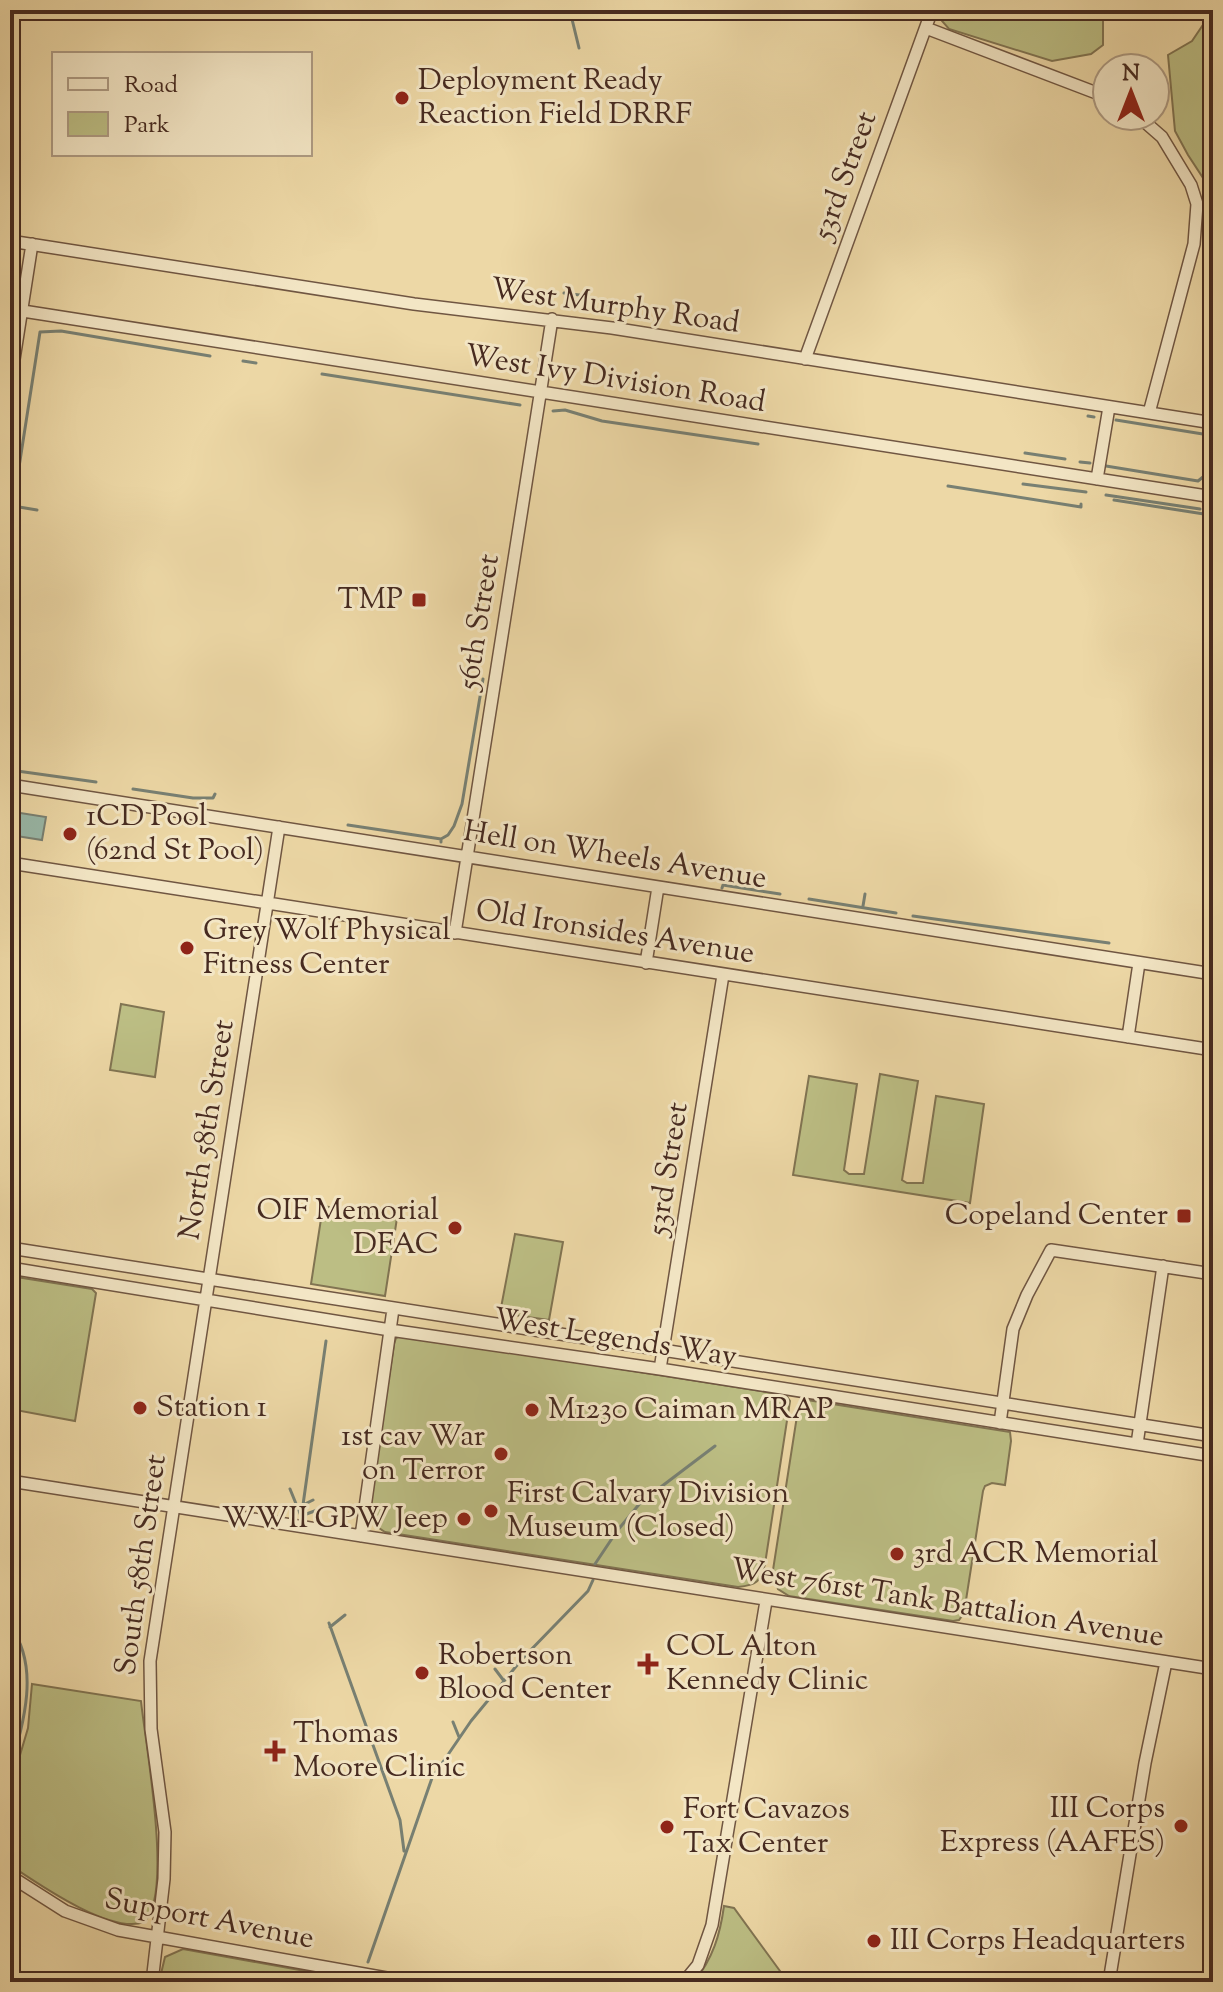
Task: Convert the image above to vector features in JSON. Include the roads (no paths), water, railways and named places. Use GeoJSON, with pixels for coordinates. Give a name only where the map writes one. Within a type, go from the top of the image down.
{"type":"FeatureCollection","features":[{"type":"Feature","properties":{"kind":"street","name":"53rd Street"},"geometry":{"type":"LineString","coordinates":[[805,359],[932,10]]}},
{"type":"Feature","properties":{"kind":"street"},"geometry":{"type":"LineString","coordinates":[[926,28],[1091,91]]}},
{"type":"Feature","properties":{"kind":"street"},"geometry":{"type":"LineString","coordinates":[[1149,413],[1194,244],[1197,204],[1191,185],[1156,132]]}},
{"type":"Feature","properties":{"kind":"street","name":"West Murphy Road"},"geometry":{"type":"LineString","coordinates":[[10,241],[414,304],[552,319],[1213,423]]}},
{"type":"Feature","properties":{"kind":"street"},"geometry":{"type":"LineString","coordinates":[[10,385],[16,310],[32,244]]}},
{"type":"Feature","properties":{"kind":"street","name":"West Ivy Division Road"},"geometry":{"type":"LineString","coordinates":[[16,310],[1213,497]]}},
{"type":"Feature","properties":{"kind":"street","name":"56th Street"},"geometry":{"type":"LineString","coordinates":[[455,933],[552,319]]}},
{"type":"Feature","properties":{"kind":"street"},"geometry":{"type":"LineString","coordinates":[[1097,479],[1109,407]]}},
{"type":"Feature","properties":{"kind":"street","name":"Hell on Wheels Avenue"},"geometry":{"type":"LineString","coordinates":[[10,785],[1213,974]]}},
{"type":"Feature","properties":{"kind":"street","name":"North 58th Street"},"geometry":{"type":"LineString","coordinates":[[206,1298],[279,827]]}},
{"type":"Feature","properties":{"kind":"street","name":"Old Ironsides Avenue"},"geometry":{"type":"LineString","coordinates":[[10,863],[1213,1050]]}},
{"type":"Feature","properties":{"kind":"street"},"geometry":{"type":"LineString","coordinates":[[646,963],[658,887]]}},
{"type":"Feature","properties":{"kind":"street"},"geometry":{"type":"LineString","coordinates":[[1128,1037],[1139,963]]}},
{"type":"Feature","properties":{"kind":"street","name":"53rd Street"},"geometry":{"type":"LineString","coordinates":[[660,1369],[723,975]]}},
{"type":"Feature","properties":{"kind":"street","name":"West Legends Way"},"geometry":{"type":"LineString","coordinates":[[10,1248],[1213,1436]]}},
{"type":"Feature","properties":{"kind":"street"},"geometry":{"type":"LineString","coordinates":[[1000,1423],[1013,1329],[1051,1250],[1213,1274]]}},
{"type":"Feature","properties":{"kind":"street"},"geometry":{"type":"LineString","coordinates":[[1137,1444],[1163,1266]]}},
{"type":"Feature","properties":{"kind":"street","name":"West Legends Way"},"geometry":{"type":"LineString","coordinates":[[10,1268],[390,1330],[1213,1456]]}},
{"type":"Feature","properties":{"kind":"street","name":"South 58th Street"},"geometry":{"type":"LineString","coordinates":[[152,1982],[164,1879],[165,1832],[151,1729],[150,1661],[206,1298]]}},
{"type":"Feature","properties":{"kind":"street"},"geometry":{"type":"LineString","coordinates":[[361,1536],[393,1309]]}},
{"type":"Feature","properties":{"kind":"street","name":"West 761st Tank Battalion Avenue"},"geometry":{"type":"LineString","coordinates":[[10,1481],[1213,1669]]}},
{"type":"Feature","properties":{"kind":"street"},"geometry":{"type":"LineString","coordinates":[[684,1982],[698,1965],[712,1925],[766,1601]]}},
{"type":"Feature","properties":{"kind":"street"},"geometry":{"type":"LineString","coordinates":[[1109,1982],[1145,1763],[1166,1662]]}},
{"type":"Feature","properties":{"kind":"street","name":"Support Avenue"},"geometry":{"type":"LineString","coordinates":[[10,1876],[65,1911],[118,1930],[409,1982]]}},
{"type":"Feature","properties":{"kind":"waterway"},"geometry":{"type":"LineString","coordinates":[[570,11],[579,48]]}},
{"type":"Feature","properties":{"kind":"waterway"},"geometry":{"type":"LineString","coordinates":[[564,293],[587,296],[611,307]]}},
{"type":"Feature","properties":{"kind":"waterway"},"geometry":{"type":"LineString","coordinates":[[40,332],[61,331],[210,356]]}},
{"type":"Feature","properties":{"kind":"waterway"},"geometry":{"type":"LineString","coordinates":[[10,525],[40,332]]}},
{"type":"Feature","properties":{"kind":"waterway"},"geometry":{"type":"LineString","coordinates":[[243,361],[256,363]]}},
{"type":"Feature","properties":{"kind":"waterway"},"geometry":{"type":"LineString","coordinates":[[322,374],[520,405]]}},
{"type":"Feature","properties":{"kind":"waterway"},"geometry":{"type":"LineString","coordinates":[[553,411],[565,410],[602,421],[758,444]]}},
{"type":"Feature","properties":{"kind":"waterway"},"geometry":{"type":"LineString","coordinates":[[1088,416],[1094,417]]}},
{"type":"Feature","properties":{"kind":"waterway"},"geometry":{"type":"LineString","coordinates":[[1116,420],[1209,435]]}},
{"type":"Feature","properties":{"kind":"waterway"},"geometry":{"type":"LineString","coordinates":[[1025,453],[1065,459]]}},
{"type":"Feature","properties":{"kind":"waterway"},"geometry":{"type":"LineString","coordinates":[[1080,462],[1090,463]]}},
{"type":"Feature","properties":{"kind":"waterway"},"geometry":{"type":"LineString","coordinates":[[1106,466],[1198,481],[1208,473]]}},
{"type":"Feature","properties":{"kind":"waterway"},"geometry":{"type":"LineString","coordinates":[[1023,484],[1086,492]]}},
{"type":"Feature","properties":{"kind":"waterway"},"geometry":{"type":"LineString","coordinates":[[948,486],[1081,507],[1081,504]]}},
{"type":"Feature","properties":{"kind":"waterway"},"geometry":{"type":"LineString","coordinates":[[1106,495],[1200,509]]}},
{"type":"Feature","properties":{"kind":"waterway"},"geometry":{"type":"LineString","coordinates":[[1114,500],[1204,514]]}},
{"type":"Feature","properties":{"kind":"waterway"},"geometry":{"type":"LineString","coordinates":[[13,506],[37,510]]}},
{"type":"Feature","properties":{"kind":"waterway"},"geometry":{"type":"LineString","coordinates":[[441,839],[454,826],[462,804],[483,679]]}},
{"type":"Feature","properties":{"kind":"waterway"},"geometry":{"type":"LineString","coordinates":[[10,770],[96,782]]}},
{"type":"Feature","properties":{"kind":"waterway"},"geometry":{"type":"LineString","coordinates":[[133,789],[193,798],[213,798],[215,794]]}},
{"type":"Feature","properties":{"kind":"waterway"},"geometry":{"type":"LineString","coordinates":[[348,825],[441,839],[441,842]]}},
{"type":"Feature","properties":{"kind":"waterway"},"geometry":{"type":"LineString","coordinates":[[722,888],[723,885],[780,894]]}},
{"type":"Feature","properties":{"kind":"waterway"},"geometry":{"type":"LineString","coordinates":[[863,906],[865,894]]}},
{"type":"Feature","properties":{"kind":"waterway"},"geometry":{"type":"LineString","coordinates":[[809,899],[896,913]]}},
{"type":"Feature","properties":{"kind":"waterway"},"geometry":{"type":"LineString","coordinates":[[913,916],[1109,943]]}},
{"type":"Feature","properties":{"kind":"waterway"},"geometry":{"type":"LineString","coordinates":[[301,1519],[326,1341]]}},
{"type":"Feature","properties":{"kind":"waterway"},"geometry":{"type":"LineString","coordinates":[[595,1564],[641,1502],[715,1446]]}},
{"type":"Feature","properties":{"kind":"waterway"},"geometry":{"type":"LineString","coordinates":[[290,1489],[301,1516],[320,1509]]}},
{"type":"Feature","properties":{"kind":"waterway"},"geometry":{"type":"LineString","coordinates":[[303,1505],[313,1500]]}},
{"type":"Feature","properties":{"kind":"waterway"},"geometry":{"type":"LineString","coordinates":[[368,1962],[432,1778],[471,1721],[523,1658],[588,1591],[593,1580]]}},
{"type":"Feature","properties":{"kind":"waterway"},"geometry":{"type":"LineString","coordinates":[[10,1602],[16,1594]]}},
{"type":"Feature","properties":{"kind":"waterway"},"geometry":{"type":"LineString","coordinates":[[330,1627],[345,1615]]}},
{"type":"Feature","properties":{"kind":"waterway"},"geometry":{"type":"LineString","coordinates":[[329,1623],[400,1820],[404,1851]]}},
{"type":"Feature","properties":{"kind":"waterway"},"geometry":{"type":"LineString","coordinates":[[10,1626],[25,1659],[27,1678],[24,1715],[10,1769]]}},
{"type":"Feature","properties":{"kind":"waterway"},"geometry":{"type":"LineString","coordinates":[[495,1669],[504,1681]]}},
{"type":"Feature","properties":{"kind":"waterway"},"geometry":{"type":"LineString","coordinates":[[453,1722],[459,1737]]}},
{"type":"Feature","properties":{"kind":"place","name":"Deployment Ready Reaction Field DRRF"},"geometry":{"type":"Point","coordinates":[402,98]}},
{"type":"Feature","properties":{"kind":"place","name":"TMP"},"geometry":{"type":"Point","coordinates":[419,600]}},
{"type":"Feature","properties":{"kind":"place","name":"1CD Pool (62nd St Pool)"},"geometry":{"type":"Point","coordinates":[70,834]}},
{"type":"Feature","properties":{"kind":"place","name":"Grey Wolf Physical Fitness Center"},"geometry":{"type":"Point","coordinates":[187,948]}},
{"type":"Feature","properties":{"kind":"place","name":"Copeland Center"},"geometry":{"type":"Point","coordinates":[1184,1216]}},
{"type":"Feature","properties":{"kind":"place","name":"OIF Memorial DFAC"},"geometry":{"type":"Point","coordinates":[455,1228]}},
{"type":"Feature","properties":{"kind":"place","name":"Station 1"},"geometry":{"type":"Point","coordinates":[140,1408]}},
{"type":"Feature","properties":{"kind":"place","name":"M1230 Caiman MRAP"},"geometry":{"type":"Point","coordinates":[532,1410]}},
{"type":"Feature","properties":{"kind":"place","name":"1st cav War on Terror"},"geometry":{"type":"Point","coordinates":[501,1454]}},
{"type":"Feature","properties":{"kind":"place","name":"First Calvary Division Museum (Closed)"},"geometry":{"type":"Point","coordinates":[491,1511]}},
{"type":"Feature","properties":{"kind":"place","name":"WWII GPW Jeep"},"geometry":{"type":"Point","coordinates":[464,1519]}},
{"type":"Feature","properties":{"kind":"place","name":"3rd ACR Memorial"},"geometry":{"type":"Point","coordinates":[897,1554]}},
{"type":"Feature","properties":{"kind":"place","name":"COL Alton Kennedy Clinic"},"geometry":{"type":"Point","coordinates":[648,1664]}},
{"type":"Feature","properties":{"kind":"place","name":"Robertson Blood Center"},"geometry":{"type":"Point","coordinates":[422,1673]}},
{"type":"Feature","properties":{"kind":"place","name":"Thomas Moore Clinic"},"geometry":{"type":"Point","coordinates":[275,1751]}},
{"type":"Feature","properties":{"kind":"place","name":"III Corps Express (AAFES)"},"geometry":{"type":"Point","coordinates":[1181,1826]}},
{"type":"Feature","properties":{"kind":"place","name":"Fort Cavazos Tax Center"},"geometry":{"type":"Point","coordinates":[667,1827]}},
{"type":"Feature","properties":{"kind":"place","name":"III Corps Headquarters"},"geometry":{"type":"Point","coordinates":[874,1941]}}]}
